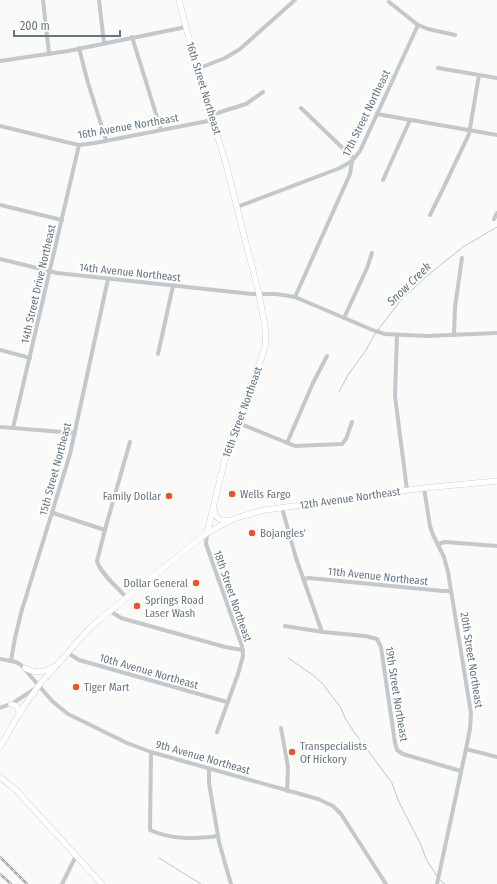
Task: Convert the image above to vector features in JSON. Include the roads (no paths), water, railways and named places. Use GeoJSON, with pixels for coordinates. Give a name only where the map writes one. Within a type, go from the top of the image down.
{"type":"FeatureCollection","features":[{"type":"Feature","properties":{"kind":"main road","name":"16th Street Northeast"},"geometry":{"type":"LineString","coordinates":[[179,0],[197,69],[226,164],[266,326],[265,347],[225,455],[207,533]]}},
{"type":"Feature","properties":{"kind":"main road","name":"12th Avenue Northeast"},"geometry":{"type":"LineString","coordinates":[[207,533],[231,520],[251,513],[407,490],[497,481]]}},
{"type":"Feature","properties":{"kind":"main road"},"geometry":{"type":"LineString","coordinates":[[213,508],[217,518],[221,520],[231,520]]}},
{"type":"Feature","properties":{"kind":"main road"},"geometry":{"type":"LineString","coordinates":[[0,747],[20,713],[39,686],[91,627],[207,533]]}},
{"type":"Feature","properties":{"kind":"main road"},"geometry":{"type":"LineString","coordinates":[[25,668],[37,672],[48,670],[57,665]]}},
{"type":"Feature","properties":{"kind":"main road"},"geometry":{"type":"LineString","coordinates":[[11,704],[16,706],[20,713]]}},
{"type":"Feature","properties":{"kind":"main road"},"geometry":{"type":"LineString","coordinates":[[0,777],[17,791],[102,884]]}},
{"type":"Feature","properties":{"kind":"street"},"geometry":{"type":"LineString","coordinates":[[43,0],[49,54]]}},
{"type":"Feature","properties":{"kind":"street"},"geometry":{"type":"LineString","coordinates":[[99,0],[104,43]]}},
{"type":"Feature","properties":{"kind":"street"},"geometry":{"type":"LineString","coordinates":[[197,69],[225,58],[240,49],[294,0]]}},
{"type":"Feature","properties":{"kind":"street"},"geometry":{"type":"LineString","coordinates":[[389,2],[418,25],[428,29],[455,35]]}},
{"type":"Feature","properties":{"kind":"street","name":"17th Street Northeast"},"geometry":{"type":"LineString","coordinates":[[295,297],[350,174],[352,161],[360,151],[418,25]]}},
{"type":"Feature","properties":{"kind":"street"},"geometry":{"type":"LineString","coordinates":[[0,61],[49,54],[186,27]]}},
{"type":"Feature","properties":{"kind":"street"},"geometry":{"type":"LineString","coordinates":[[132,37],[161,130]]}},
{"type":"Feature","properties":{"kind":"street"},"geometry":{"type":"LineString","coordinates":[[79,48],[88,83],[106,140]]}},
{"type":"Feature","properties":{"kind":"street"},"geometry":{"type":"LineString","coordinates":[[438,68],[497,78]]}},
{"type":"Feature","properties":{"kind":"street"},"geometry":{"type":"LineString","coordinates":[[430,215],[470,130],[479,75]]}},
{"type":"Feature","properties":{"kind":"street","name":"16th Avenue Northeast"},"geometry":{"type":"LineString","coordinates":[[0,126],[80,145],[161,130],[212,117],[246,104],[263,92]]}},
{"type":"Feature","properties":{"kind":"street"},"geometry":{"type":"LineString","coordinates":[[237,207],[340,168],[352,161],[353,158],[302,108]]}},
{"type":"Feature","properties":{"kind":"street"},"geometry":{"type":"LineString","coordinates":[[377,114],[497,135]]}},
{"type":"Feature","properties":{"kind":"street"},"geometry":{"type":"LineString","coordinates":[[383,180],[410,120]]}},
{"type":"Feature","properties":{"kind":"street","name":"14th Street Drive Northeast"},"geometry":{"type":"LineString","coordinates":[[14,428],[80,145]]}},
{"type":"Feature","properties":{"kind":"street"},"geometry":{"type":"LineString","coordinates":[[0,205],[62,220]]}},
{"type":"Feature","properties":{"kind":"street"},"geometry":{"type":"LineString","coordinates":[[494,219],[497,213]]}},
{"type":"Feature","properties":{"kind":"street"},"geometry":{"type":"LineString","coordinates":[[344,318],[367,268],[372,253]]}},
{"type":"Feature","properties":{"kind":"street"},"geometry":{"type":"LineString","coordinates":[[454,335],[455,306],[462,258]]}},
{"type":"Feature","properties":{"kind":"street","name":"14th Avenue Northeast"},"geometry":{"type":"LineString","coordinates":[[0,259],[50,271],[108,279],[295,297],[375,331],[396,335],[497,333]]}},
{"type":"Feature","properties":{"kind":"street","name":"15th Street Northeast"},"geometry":{"type":"LineString","coordinates":[[11,661],[15,638],[22,613],[70,454],[108,279]]}},
{"type":"Feature","properties":{"kind":"street"},"geometry":{"type":"LineString","coordinates":[[158,354],[173,286]]}},
{"type":"Feature","properties":{"kind":"street"},"geometry":{"type":"LineString","coordinates":[[396,335],[395,396],[407,490]]}},
{"type":"Feature","properties":{"kind":"street"},"geometry":{"type":"LineString","coordinates":[[0,350],[30,358]]}},
{"type":"Feature","properties":{"kind":"street"},"geometry":{"type":"LineString","coordinates":[[287,443],[326,356]]}},
{"type":"Feature","properties":{"kind":"street"},"geometry":{"type":"LineString","coordinates":[[236,422],[300,447],[340,444],[346,441],[352,422]]}},
{"type":"Feature","properties":{"kind":"street"},"geometry":{"type":"LineString","coordinates":[[0,427],[75,434]]}},
{"type":"Feature","properties":{"kind":"street"},"geometry":{"type":"LineString","coordinates":[[127,598],[103,572],[98,565],[98,558],[130,442]]}},
{"type":"Feature","properties":{"kind":"street","name":"20th Street Northeast"},"geometry":{"type":"LineString","coordinates":[[424,488],[430,526],[446,562],[471,713],[466,750],[437,884]]}},
{"type":"Feature","properties":{"kind":"street"},"geometry":{"type":"LineString","coordinates":[[282,508],[291,543],[322,632],[285,626]]}},
{"type":"Feature","properties":{"kind":"street"},"geometry":{"type":"LineString","coordinates":[[53,513],[105,530]]}},
{"type":"Feature","properties":{"kind":"street","name":"18th Street Northeast"},"geometry":{"type":"LineString","coordinates":[[207,533],[206,544],[243,650],[243,656],[238,674],[217,732]]}},
{"type":"Feature","properties":{"kind":"street"},"geometry":{"type":"LineString","coordinates":[[438,544],[445,542],[497,546]]}},
{"type":"Feature","properties":{"kind":"street","name":"11th Avenue Northeast"},"geometry":{"type":"LineString","coordinates":[[303,579],[309,578],[451,591]]}},
{"type":"Feature","properties":{"kind":"street"},"geometry":{"type":"LineString","coordinates":[[110,611],[122,618],[225,647],[243,650]]}},
{"type":"Feature","properties":{"kind":"street","name":"19th Street Northeast"},"geometry":{"type":"LineString","coordinates":[[322,632],[365,636],[378,640],[381,647],[395,743],[398,750],[403,754],[461,771]]}},
{"type":"Feature","properties":{"kind":"street","name":"10th Avenue Northeast"},"geometry":{"type":"LineString","coordinates":[[68,653],[80,660],[227,702]]}},
{"type":"Feature","properties":{"kind":"street","name":"9th Avenue Northeast"},"geometry":{"type":"LineString","coordinates":[[0,659],[20,663],[52,701],[68,714],[127,743],[151,752],[318,799],[335,808],[346,820],[386,884]]}},
{"type":"Feature","properties":{"kind":"street"},"geometry":{"type":"LineString","coordinates":[[0,708],[11,704],[39,686]]}},
{"type":"Feature","properties":{"kind":"street"},"geometry":{"type":"LineString","coordinates":[[281,728],[288,767],[287,791]]}},
{"type":"Feature","properties":{"kind":"street"},"geometry":{"type":"LineString","coordinates":[[466,750],[497,757]]}},
{"type":"Feature","properties":{"kind":"street"},"geometry":{"type":"LineString","coordinates":[[151,752],[150,830],[166,836],[182,839],[218,836]]}},
{"type":"Feature","properties":{"kind":"street"},"geometry":{"type":"LineString","coordinates":[[209,768],[218,836],[231,884]]}},
{"type":"Feature","properties":{"kind":"street"},"geometry":{"type":"LineString","coordinates":[[62,884],[76,856]]}},
{"type":"Feature","properties":{"kind":"waterway","name":"Snow Creek"},"geometry":{"type":"LineString","coordinates":[[377,331],[401,300],[428,275],[463,247],[497,227]]}},
{"type":"Feature","properties":{"kind":"waterway","name":"Snow Creek"},"geometry":{"type":"LineString","coordinates":[[339,392],[348,375],[366,350],[375,334]]}},
{"type":"Feature","properties":{"kind":"waterway"},"geometry":{"type":"LineString","coordinates":[[288,658],[322,683],[341,708],[345,718],[354,732],[392,783],[399,802],[420,843],[427,861],[437,876]]}},
{"type":"Feature","properties":{"kind":"waterway"},"geometry":{"type":"LineString","coordinates":[[159,858],[201,884]]}},
{"type":"Feature","properties":{"kind":"waterway"},"geometry":{"type":"LineString","coordinates":[[440,880],[445,884]]}},
{"type":"Feature","properties":{"kind":"railway"},"geometry":{"type":"LineString","coordinates":[[0,857],[27,884]]}},
{"type":"Feature","properties":{"kind":"railway"},"geometry":{"type":"LineString","coordinates":[[0,874],[11,884]]}},
{"type":"Feature","properties":{"kind":"place","name":"Wells Fargo"},"geometry":{"type":"Point","coordinates":[232,494]}},
{"type":"Feature","properties":{"kind":"place","name":"Family Dollar"},"geometry":{"type":"Point","coordinates":[169,496]}},
{"type":"Feature","properties":{"kind":"place","name":"Bojangles'"},"geometry":{"type":"Point","coordinates":[252,533]}},
{"type":"Feature","properties":{"kind":"place","name":"Dollar General"},"geometry":{"type":"Point","coordinates":[196,583]}},
{"type":"Feature","properties":{"kind":"place","name":"Springs Road Laser Wash"},"geometry":{"type":"Point","coordinates":[137,606]}},
{"type":"Feature","properties":{"kind":"place","name":"Tiger Mart"},"geometry":{"type":"Point","coordinates":[76,687]}},
{"type":"Feature","properties":{"kind":"place","name":"Transpecialists Of Hickory"},"geometry":{"type":"Point","coordinates":[292,752]}}]}
